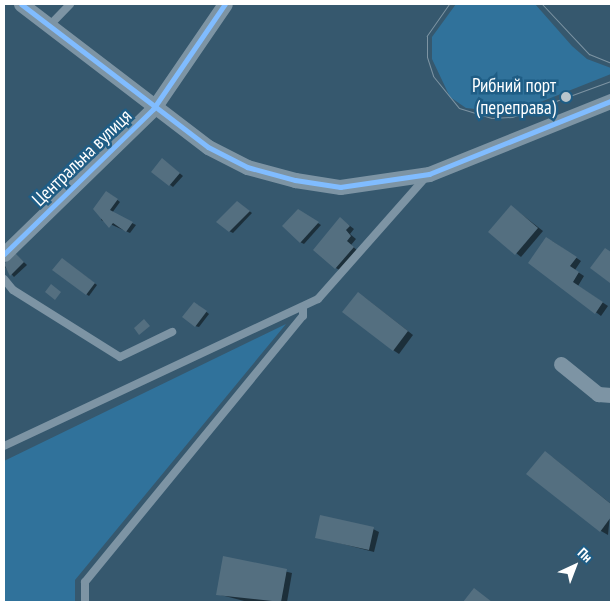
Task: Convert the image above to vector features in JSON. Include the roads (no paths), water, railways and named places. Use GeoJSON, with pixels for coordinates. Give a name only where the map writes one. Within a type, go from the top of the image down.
{"type":"FeatureCollection","features":[{"type":"Feature","properties":{"kind":"street"},"geometry":{"type":"LineString","coordinates":[[21,4],[153,109],[208,147],[247,167],[295,180],[340,187],[429,174],[611,101]]}},
{"type":"Feature","properties":{"kind":"street","name":"Центральна вулиця"},"geometry":{"type":"LineString","coordinates":[[4,254],[153,109],[225,4]]}},
{"type":"Feature","properties":{"kind":"street"},"geometry":{"type":"LineString","coordinates":[[561,364],[598,394],[611,395]]}},
{"type":"Feature","properties":{"kind":"lane"},"geometry":{"type":"LineString","coordinates":[[49,26],[70,4]]}},
{"type":"Feature","properties":{"kind":"lane"},"geometry":{"type":"LineString","coordinates":[[4,446],[302,308],[341,277],[429,174]]}},
{"type":"Feature","properties":{"kind":"lane"},"geometry":{"type":"LineString","coordinates":[[4,279],[13,290],[120,357],[172,332]]}},
{"type":"Feature","properties":{"kind":"lane"},"geometry":{"type":"LineString","coordinates":[[85,602],[85,582],[303,316],[302,308]]}},
{"type":"Feature","properties":{"kind":"tram line"},"geometry":{"type":"LineString","coordinates":[[449,4],[427,36],[427,57],[433,76],[459,108],[492,118],[512,117],[611,81]]}},
{"type":"Feature","properties":{"kind":"tram line"},"geometry":{"type":"LineString","coordinates":[[542,4],[589,54],[611,63]]}},
{"type":"Feature","properties":{"kind":"place","name":"Рибний порт (переправа)"},"geometry":{"type":"Point","coordinates":[566,97]}}]}
